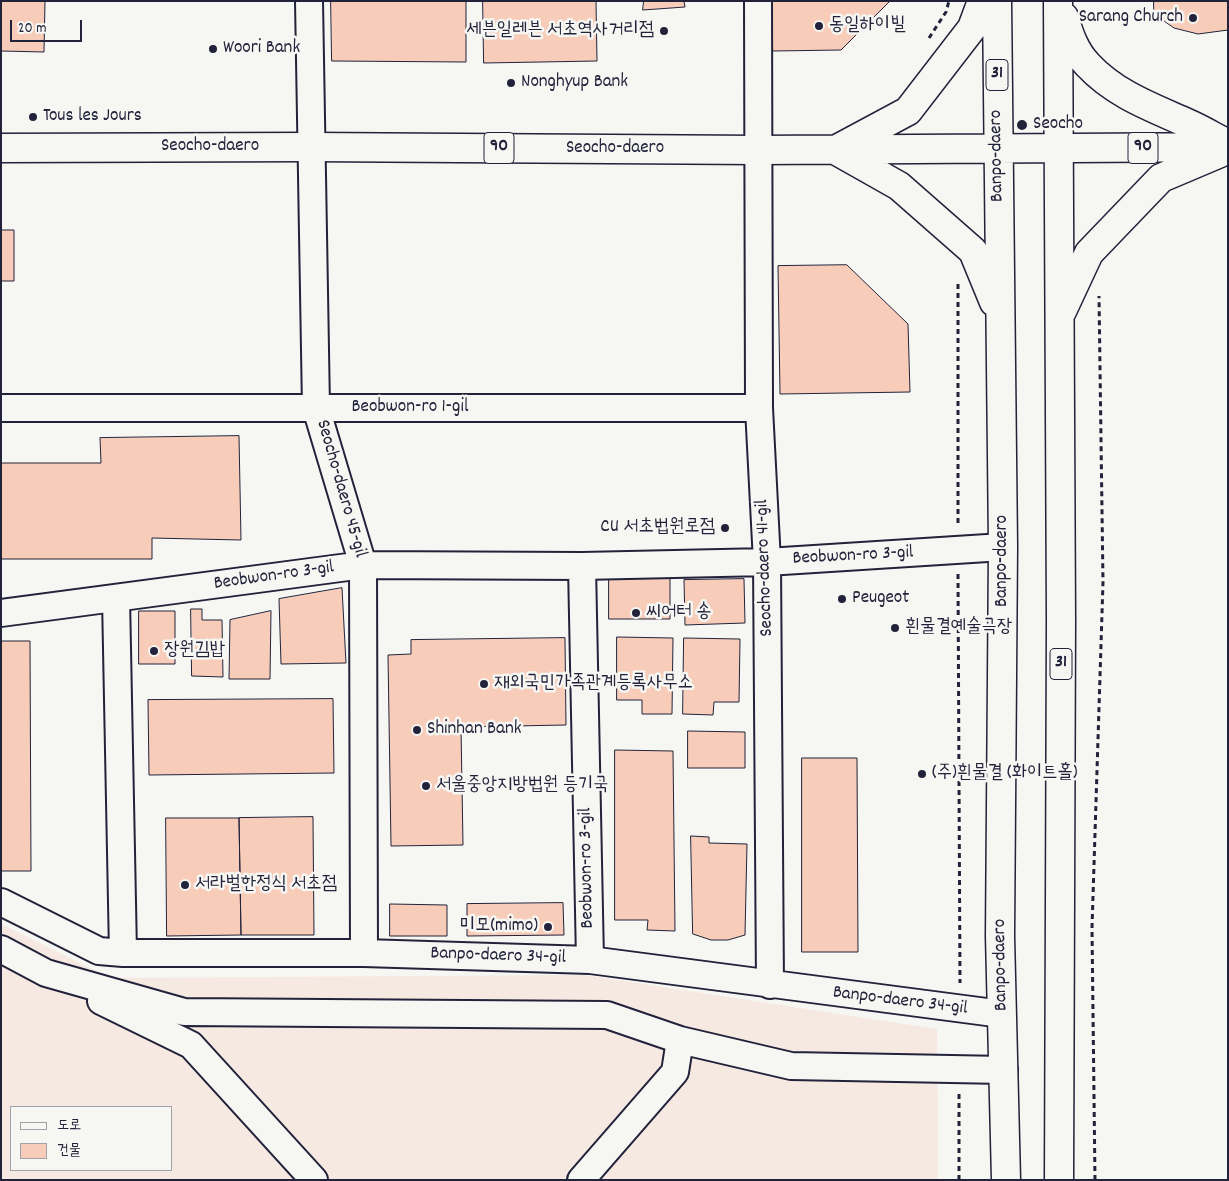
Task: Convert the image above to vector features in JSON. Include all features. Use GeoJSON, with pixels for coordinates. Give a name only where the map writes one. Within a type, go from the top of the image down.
{"type":"FeatureCollection","features":[{"type":"Feature","properties":{"kind":"main road"},"geometry":{"type":"LineString","coordinates":[[836,150],[908,111],[972,28],[982,1]]}},
{"type":"Feature","properties":{"kind":"main road","name":"Banpo-daero"},"geometry":{"type":"LineString","coordinates":[[997,1],[1003,547],[1000,936],[1006,1180]]}},
{"type":"Feature","properties":{"kind":"main road"},"geometry":{"type":"LineString","coordinates":[[1059,1],[1070,38],[1087,64],[1136,102],[1188,124],[1228,147]]}},
{"type":"Feature","properties":{"kind":"main road","name":"31"},"geometry":{"type":"LineString","coordinates":[[1059,1],[1061,651],[1059,1180]]}},
{"type":"Feature","properties":{"kind":"main road","name":"Seocho-daero"},"geometry":{"type":"LineString","coordinates":[[1,148],[310,147],[836,150],[1228,147]]}},
{"type":"Feature","properties":{"kind":"main road"},"geometry":{"type":"LineString","coordinates":[[1060,316],[1089,253],[1161,178],[1228,147]]}},
{"type":"Feature","properties":{"kind":"main road"},"geometry":{"type":"LineString","coordinates":[[836,150],[899,186],[973,251],[1000,315]]}},
{"type":"Feature","properties":{"kind":"street","name":"Seocho-daero 45-gil"},"geometry":{"type":"LineString","coordinates":[[309,1],[310,147],[316,408],[363,564],[364,953]]}},
{"type":"Feature","properties":{"kind":"street","name":"Seocho-daero 41-gil"},"geometry":{"type":"LineString","coordinates":[[758,1],[759,408],[768,562],[770,985]]}},
{"type":"Feature","properties":{"kind":"street","name":"Beobwon-ro 1-gil"},"geometry":{"type":"LineString","coordinates":[[1,408],[759,408]]}},
{"type":"Feature","properties":{"kind":"street","name":"Beobwon-ro 3-gil"},"geometry":{"type":"LineString","coordinates":[[1,613],[363,564],[582,566],[768,562],[1003,547]]}},
{"type":"Feature","properties":{"kind":"street","name":"Beobwon-ro 3-gil"},"geometry":{"type":"LineString","coordinates":[[582,566],[590,960]]}},
{"type":"Feature","properties":{"kind":"street"},"geometry":{"type":"LineString","coordinates":[[116,598],[123,953]]}},
{"type":"Feature","properties":{"kind":"street","name":"Banpo-daero 34-gil"},"geometry":{"type":"LineString","coordinates":[[1,902],[99,951],[123,953],[364,953],[590,960],[1002,1014]]}},
{"type":"Feature","properties":{"kind":"street"},"geometry":{"type":"LineString","coordinates":[[1,949],[191,1046],[314,1180]]}},
{"type":"Feature","properties":{"kind":"street"},"geometry":{"type":"LineString","coordinates":[[46,973],[184,1012],[607,1015],[680,1040],[791,1066],[1004,1070]]}},
{"type":"Feature","properties":{"kind":"street"},"geometry":{"type":"LineString","coordinates":[[581,1180],[675,1072],[680,1040]]}},
{"type":"Feature","properties":{"kind":"path"},"geometry":{"type":"LineString","coordinates":[[927,41],[946,12],[949,1]]}},
{"type":"Feature","properties":{"kind":"path"},"geometry":{"type":"LineString","coordinates":[[958,276],[960,1010]]}},
{"type":"Feature","properties":{"kind":"path"},"geometry":{"type":"LineString","coordinates":[[1095,1180],[1092,928],[1103,582],[1099,294]]}},
{"type":"Feature","properties":{"kind":"path"},"geometry":{"type":"LineString","coordinates":[[959,1069],[959,1180]]}},
{"type":"Feature","properties":{"kind":"shaded area"},"geometry":{"type":"Polygon","coordinates":[[[1,924],[110,978],[585,975],[937,1029],[938,1180],[1,1180],[1,924]]]}},
{"type":"Feature","properties":{"kind":"building"},"geometry":{"type":"Polygon","coordinates":[[[1,1],[45,1],[44,52],[1,51],[1,1]]]}},
{"type":"Feature","properties":{"kind":"building"},"geometry":{"type":"Polygon","coordinates":[[[331,1],[466,1],[466,62],[332,61],[331,1]]]}},
{"type":"Feature","properties":{"kind":"building"},"geometry":{"type":"Polygon","coordinates":[[[483,1],[596,1],[597,61],[484,63],[483,1]]]}},
{"type":"Feature","properties":{"kind":"building"},"geometry":{"type":"Polygon","coordinates":[[[644,1],[684,1],[685,7],[643,10],[644,1]]]}},
{"type":"Feature","properties":{"kind":"building","name":"동일하이빌"},"geometry":{"type":"Polygon","coordinates":[[[772,1],[890,1],[841,50],[773,51],[772,1]]]}},
{"type":"Feature","properties":{"kind":"building","name":"Sarang Church"},"geometry":{"type":"Polygon","coordinates":[[[1154,1],[1228,1],[1228,30],[1198,34],[1174,28],[1154,14],[1154,1]]]}},
{"type":"Feature","properties":{"kind":"building"},"geometry":{"type":"Polygon","coordinates":[[[1,230],[14,230],[14,281],[1,281],[1,230]]]}},
{"type":"Feature","properties":{"kind":"building"},"geometry":{"type":"Polygon","coordinates":[[[847,265],[908,324],[910,392],[780,394],[778,266],[847,265]]]}},
{"type":"Feature","properties":{"kind":"building"},"geometry":{"type":"Polygon","coordinates":[[[239,436],[241,540],[152,538],[152,559],[1,559],[1,463],[101,463],[100,438],[239,436]]]}},
{"type":"Feature","properties":{"kind":"building"},"geometry":{"type":"Polygon","coordinates":[[[609,577],[670,577],[670,619],[609,619],[609,577]]]}},
{"type":"Feature","properties":{"kind":"building"},"geometry":{"type":"Polygon","coordinates":[[[744,579],[745,623],[685,625],[684,580],[744,579]]]}},
{"type":"Feature","properties":{"kind":"building"},"geometry":{"type":"Polygon","coordinates":[[[342,588],[346,663],[281,664],[279,599],[342,588]]]}},
{"type":"Feature","properties":{"kind":"building"},"geometry":{"type":"Polygon","coordinates":[[[191,609],[202,609],[202,620],[222,620],[223,677],[192,676],[191,609]]]}},
{"type":"Feature","properties":{"kind":"building"},"geometry":{"type":"Polygon","coordinates":[[[139,611],[175,611],[175,664],[139,664],[139,611]]]}},
{"type":"Feature","properties":{"kind":"building"},"geometry":{"type":"Polygon","coordinates":[[[271,611],[270,679],[229,679],[230,620],[271,611]]]}},
{"type":"Feature","properties":{"kind":"building"},"geometry":{"type":"Polygon","coordinates":[[[617,637],[673,638],[672,714],[642,714],[642,700],[617,700],[617,637]]]}},
{"type":"Feature","properties":{"kind":"building","name":"서울중앙지방법원 등기국"},"geometry":{"type":"Polygon","coordinates":[[[565,638],[566,725],[461,727],[463,845],[391,846],[388,655],[411,654],[411,640],[565,638]]]}},
{"type":"Feature","properties":{"kind":"building"},"geometry":{"type":"Polygon","coordinates":[[[684,638],[740,639],[739,702],[714,702],[713,715],[683,714],[684,638]]]}},
{"type":"Feature","properties":{"kind":"building"},"geometry":{"type":"Polygon","coordinates":[[[1,641],[30,641],[31,871],[1,871],[1,641]]]}},
{"type":"Feature","properties":{"kind":"building"},"geometry":{"type":"Polygon","coordinates":[[[333,699],[334,773],[149,775],[148,700],[333,699]]]}},
{"type":"Feature","properties":{"kind":"building"},"geometry":{"type":"Polygon","coordinates":[[[688,731],[745,732],[745,768],[688,768],[688,731]]]}},
{"type":"Feature","properties":{"kind":"building"},"geometry":{"type":"Polygon","coordinates":[[[615,750],[673,751],[675,931],[647,930],[648,920],[615,920],[615,750]]]}},
{"type":"Feature","properties":{"kind":"building"},"geometry":{"type":"Polygon","coordinates":[[[802,758],[857,758],[858,952],[802,952],[802,758]]]}},
{"type":"Feature","properties":{"kind":"building"},"geometry":{"type":"Polygon","coordinates":[[[313,817],[314,935],[241,935],[239,818],[313,817]]]}},
{"type":"Feature","properties":{"kind":"building"},"geometry":{"type":"Polygon","coordinates":[[[166,818],[239,818],[241,935],[167,936],[166,818]]]}},
{"type":"Feature","properties":{"kind":"building"},"geometry":{"type":"Polygon","coordinates":[[[691,836],[709,837],[709,843],[747,844],[745,935],[728,940],[711,940],[693,934],[691,836]]]}},
{"type":"Feature","properties":{"kind":"building"},"geometry":{"type":"Polygon","coordinates":[[[563,903],[564,935],[467,936],[467,904],[563,903]]]}},
{"type":"Feature","properties":{"kind":"building"},"geometry":{"type":"Polygon","coordinates":[[[390,904],[447,905],[447,936],[390,936],[390,904]]]}},
{"type":"Feature","properties":{"kind":"place","name":"Sarang Church"},"geometry":{"type":"Point","coordinates":[1193,18]}},
{"type":"Feature","properties":{"kind":"place","name":"동일하이빌"},"geometry":{"type":"Point","coordinates":[819,26]}},
{"type":"Feature","properties":{"kind":"place","name":"세븐일레븐 서초역사거리점"},"geometry":{"type":"Point","coordinates":[664,31]}},
{"type":"Feature","properties":{"kind":"place","name":"Woori Bank"},"geometry":{"type":"Point","coordinates":[213,49]}},
{"type":"Feature","properties":{"kind":"place","name":"Nonghyup Bank"},"geometry":{"type":"Point","coordinates":[511,83]}},
{"type":"Feature","properties":{"kind":"place","name":"Tous les Jours"},"geometry":{"type":"Point","coordinates":[33,117]}},
{"type":"Feature","properties":{"kind":"place","name":"Seocho"},"geometry":{"type":"Point","coordinates":[1022,125]}},
{"type":"Feature","properties":{"kind":"place","name":"CU 서초법원로점"},"geometry":{"type":"Point","coordinates":[725,528]}},
{"type":"Feature","properties":{"kind":"place","name":"Peugeot"},"geometry":{"type":"Point","coordinates":[842,599]}},
{"type":"Feature","properties":{"kind":"place","name":"씨어터 송"},"geometry":{"type":"Point","coordinates":[636,613]}},
{"type":"Feature","properties":{"kind":"place","name":"흰물결예술극장"},"geometry":{"type":"Point","coordinates":[895,628]}},
{"type":"Feature","properties":{"kind":"place","name":"장원김밥"},"geometry":{"type":"Point","coordinates":[154,651]}},
{"type":"Feature","properties":{"kind":"place","name":"재외국민가족관계등록사무소"},"geometry":{"type":"Point","coordinates":[484,684]}},
{"type":"Feature","properties":{"kind":"place","name":"Shinhan Bank"},"geometry":{"type":"Point","coordinates":[417,730]}},
{"type":"Feature","properties":{"kind":"place","name":"(주)흰물결 (화이트홀)"},"geometry":{"type":"Point","coordinates":[922,774]}},
{"type":"Feature","properties":{"kind":"place","name":"서울중앙지방법원 등기국"},"geometry":{"type":"Point","coordinates":[426,786]}},
{"type":"Feature","properties":{"kind":"place","name":"서라벌한정식 서초점"},"geometry":{"type":"Point","coordinates":[185,885]}},
{"type":"Feature","properties":{"kind":"place","name":"미모(mimo)"},"geometry":{"type":"Point","coordinates":[548,927]}}]}
